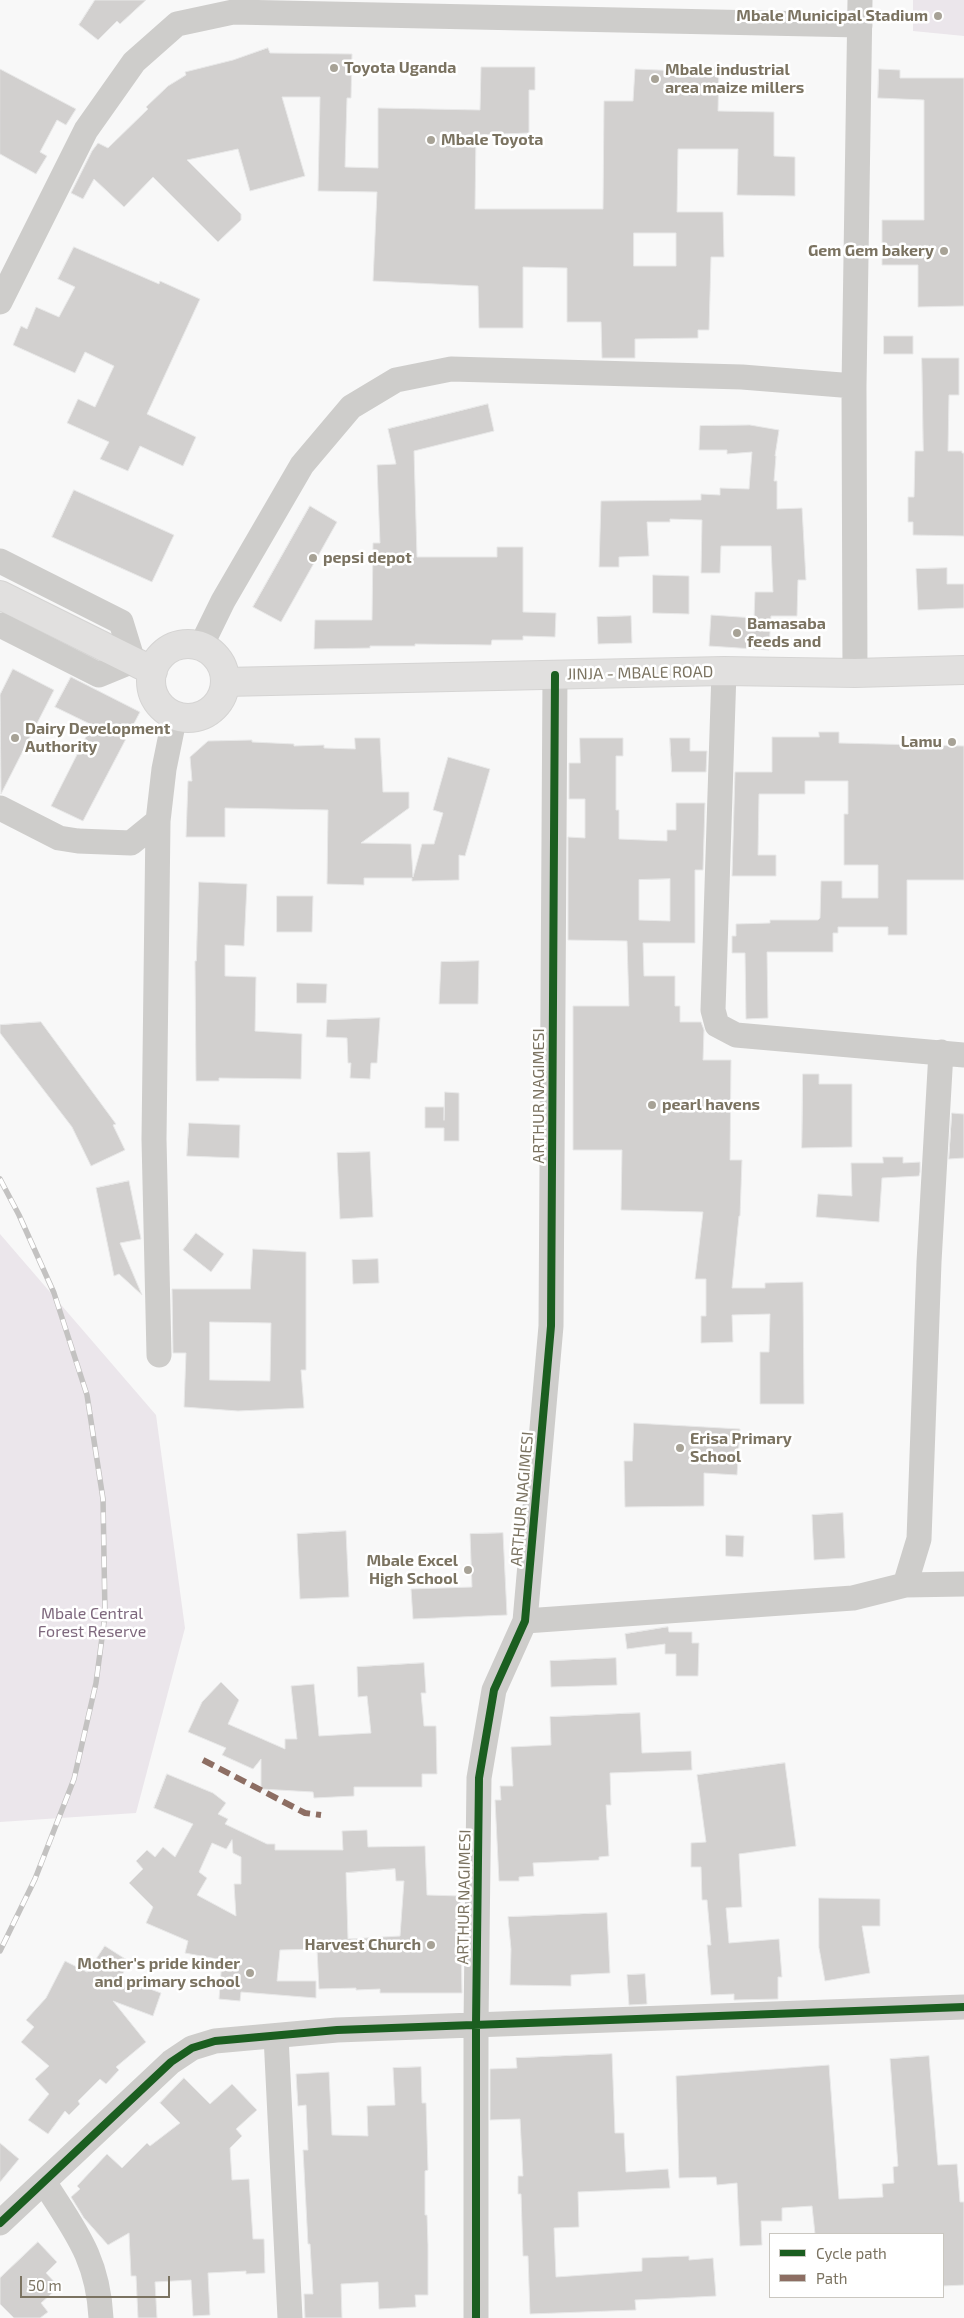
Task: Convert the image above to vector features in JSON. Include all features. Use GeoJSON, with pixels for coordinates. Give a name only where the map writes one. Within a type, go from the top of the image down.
{"type":"FeatureCollection","features":[{"type":"Feature","properties":{"kind":"main road"},"geometry":{"type":"LineString","coordinates":[[0,595],[143,666],[157,702],[165,710],[176,715],[187,718],[209,711],[223,693],[225,682],[224,670],[219,660],[201,646],[184,644],[167,650],[158,658],[143,666]]}},
{"type":"Feature","properties":{"kind":"main road","name":"JINJA - MBALE ROAD"},"geometry":{"type":"LineString","coordinates":[[225,682],[724,671],[855,673],[964,670]]}},
{"type":"Feature","properties":{"kind":"street"},"geometry":{"type":"LineString","coordinates":[[855,673],[854,386],[860,0]]}},
{"type":"Feature","properties":{"kind":"street"},"geometry":{"type":"LineString","coordinates":[[0,302],[86,130],[134,62],[178,24],[233,12],[860,25]]}},
{"type":"Feature","properties":{"kind":"street"},"geometry":{"type":"LineString","coordinates":[[201,646],[223,601],[302,465],[351,407],[396,380],[451,369],[742,377],[854,386]]}},
{"type":"Feature","properties":{"kind":"street"},"geometry":{"type":"LineString","coordinates":[[0,561],[121,622],[143,666],[99,675],[0,625]]}},
{"type":"Feature","properties":{"kind":"street"},"geometry":{"type":"LineString","coordinates":[[724,671],[713,1010],[717,1025],[736,1035],[952,1054],[929,1262],[919,1539],[905,1586]]}},
{"type":"Feature","properties":{"kind":"street","name":"ARTHUR NAGIMESI"},"geometry":{"type":"LineString","coordinates":[[476,2318],[476,2024],[479,1778],[494,1690],[525,1621],[551,1326],[555,675]]}},
{"type":"Feature","properties":{"kind":"street"},"geometry":{"type":"LineString","coordinates":[[159,1355],[154,1139],[158,821],[164,769],[176,715]]}},
{"type":"Feature","properties":{"kind":"street"},"geometry":{"type":"LineString","coordinates":[[0,808],[59,838],[78,841],[131,843],[158,821]]}},
{"type":"Feature","properties":{"kind":"street"},"geometry":{"type":"LineString","coordinates":[[525,1621],[853,1598],[905,1586],[964,1584]]}},
{"type":"Feature","properties":{"kind":"street"},"geometry":{"type":"LineString","coordinates":[[0,2223],[171,2062],[192,2048],[215,2040],[337,2030],[964,2007]]}},
{"type":"Feature","properties":{"kind":"street"},"geometry":{"type":"LineString","coordinates":[[276,2036],[290,2318]]}},
{"type":"Feature","properties":{"kind":"street"},"geometry":{"type":"LineString","coordinates":[[44,2182],[86,2248],[95,2274],[101,2318]]}},
{"type":"Feature","properties":{"kind":"green space","name":"Mbale Municipal Stadium"},"geometry":{"type":"Polygon","coordinates":[[[913,0],[964,0],[964,36],[913,31],[913,0]]]}},
{"type":"Feature","properties":{"kind":"green space","name":"Mbale Central Forest Reserve"},"geometry":{"type":"Polygon","coordinates":[[[0,1234],[156,1415],[185,1628],[136,1813],[0,1822],[0,1234]]]}},
{"type":"Feature","properties":{"kind":"building"},"geometry":{"type":"Polygon","coordinates":[[[95,0],[146,0],[120,24],[117,21],[98,40],[79,25],[95,0]]]}},
{"type":"Feature","properties":{"kind":"building"},"geometry":{"type":"Polygon","coordinates":[[[268,48],[270,53],[352,54],[351,98],[347,98],[345,167],[378,168],[378,108],[480,110],[481,67],[535,67],[535,90],[529,90],[529,133],[476,135],[475,209],[603,209],[604,101],[633,101],[635,69],[682,71],[682,67],[719,67],[718,111],[774,112],[774,156],[795,157],[795,196],[737,195],[738,149],[678,149],[677,212],[723,212],[724,257],[711,257],[709,330],[698,330],[698,338],[635,339],[635,358],[602,358],[601,322],[567,322],[567,268],[523,267],[523,328],[479,328],[478,286],[373,281],[377,192],[318,191],[320,97],[282,97],[305,176],[250,191],[238,149],[187,160],[241,214],[241,220],[218,242],[153,177],[124,207],[94,179],[83,199],[71,193],[98,143],[108,148],[148,109],[146,107],[168,86],[186,75],[185,72],[233,60],[268,48]],[[634,233],[634,266],[676,266],[676,233],[634,233]]]}},
{"type":"Feature","properties":{"kind":"building"},"geometry":{"type":"Polygon","coordinates":[[[0,69],[76,109],[66,125],[57,120],[40,152],[47,156],[36,174],[0,154],[0,69]]]}},
{"type":"Feature","properties":{"kind":"building"},"geometry":{"type":"Polygon","coordinates":[[[879,69],[900,70],[900,78],[964,78],[964,306],[918,307],[918,265],[882,265],[882,220],[924,220],[924,100],[878,98],[879,69]]]}},
{"type":"Feature","properties":{"kind":"building"},"geometry":{"type":"Polygon","coordinates":[[[74,247],[159,284],[160,281],[200,299],[147,414],[196,437],[183,466],[140,446],[128,471],[100,459],[109,442],[67,423],[78,399],[95,407],[114,366],[85,352],[75,373],[13,345],[21,326],[27,329],[36,307],[59,317],[75,287],[58,279],[74,247]]]}},
{"type":"Feature","properties":{"kind":"building"},"geometry":{"type":"Polygon","coordinates":[[[884,336],[913,336],[913,354],[884,354],[884,336]]]}},
{"type":"Feature","properties":{"kind":"building"},"geometry":{"type":"Polygon","coordinates":[[[922,358],[959,358],[959,395],[949,395],[948,451],[962,451],[964,453],[964,536],[913,535],[913,522],[908,522],[908,497],[914,497],[915,451],[923,451],[922,358]]]}},
{"type":"Feature","properties":{"kind":"building"},"geometry":{"type":"Polygon","coordinates":[[[488,404],[494,431],[414,451],[417,557],[497,557],[497,547],[523,547],[523,612],[556,613],[555,637],[523,636],[523,640],[492,640],[491,645],[415,644],[415,646],[314,649],[315,620],[372,620],[373,543],[380,543],[377,465],[396,464],[388,429],[488,404]]]}},
{"type":"Feature","properties":{"kind":"building"},"geometry":{"type":"Polygon","coordinates":[[[750,425],[779,430],[774,481],[777,481],[777,509],[802,508],[806,580],[798,580],[797,616],[771,616],[769,650],[709,646],[711,615],[754,618],[755,592],[773,592],[771,546],[721,546],[720,573],[701,573],[702,520],[670,519],[670,522],[647,522],[649,556],[619,557],[619,567],[599,567],[601,501],[701,500],[701,494],[720,495],[720,488],[749,489],[752,452],[727,454],[727,450],[699,450],[700,426],[750,425]]]}},
{"type":"Feature","properties":{"kind":"building"},"geometry":{"type":"Polygon","coordinates":[[[74,490],[174,535],[152,582],[52,537],[74,490]]]}},
{"type":"Feature","properties":{"kind":"building"},"geometry":{"type":"Polygon","coordinates":[[[310,506],[337,522],[281,622],[253,607],[310,506]]]}},
{"type":"Feature","properties":{"kind":"building"},"geometry":{"type":"Polygon","coordinates":[[[947,568],[947,584],[964,584],[964,608],[918,610],[916,569],[947,568]]]}},
{"type":"Feature","properties":{"kind":"building"},"geometry":{"type":"Polygon","coordinates":[[[653,575],[689,576],[689,614],[653,613],[653,575]]]}},
{"type":"Feature","properties":{"kind":"building"},"geometry":{"type":"Polygon","coordinates":[[[631,616],[632,643],[598,644],[597,617],[631,616]]]}},
{"type":"Feature","properties":{"kind":"building","name":"Dairy Development Authority"},"geometry":{"type":"Polygon","coordinates":[[[13,669],[54,690],[1,794],[0,695],[13,669]]]}},
{"type":"Feature","properties":{"kind":"building"},"geometry":{"type":"Polygon","coordinates":[[[71,677],[140,712],[83,821],[51,806],[92,725],[55,707],[71,677]]]}},
{"type":"Feature","properties":{"kind":"building"},"geometry":{"type":"Polygon","coordinates":[[[819,732],[839,732],[839,743],[964,746],[964,880],[907,880],[907,935],[888,935],[888,927],[838,927],[838,933],[833,933],[833,952],[767,952],[768,1018],[746,1019],[745,953],[732,953],[732,936],[736,936],[736,924],[770,923],[770,920],[818,920],[820,918],[821,881],[842,881],[842,898],[878,898],[878,865],[844,865],[844,814],[848,814],[848,781],[805,781],[805,794],[759,794],[758,855],[776,855],[776,876],[732,876],[735,772],[772,772],[772,737],[819,737],[819,732]]]}},
{"type":"Feature","properties":{"kind":"building"},"geometry":{"type":"Polygon","coordinates":[[[355,738],[380,738],[383,792],[409,792],[409,808],[361,843],[411,844],[413,877],[422,844],[434,844],[443,813],[433,810],[448,757],[490,769],[465,856],[459,855],[459,880],[412,881],[412,878],[364,878],[364,885],[327,884],[328,810],[225,808],[225,837],[186,837],[188,781],[192,781],[190,757],[208,741],[252,740],[252,742],[294,744],[294,746],[324,745],[324,748],[355,749],[355,738]]]}},
{"type":"Feature","properties":{"kind":"building"},"geometry":{"type":"Polygon","coordinates":[[[580,738],[623,738],[623,756],[616,756],[616,810],[619,810],[619,839],[667,841],[667,830],[676,830],[676,803],[705,803],[703,870],[695,870],[695,943],[643,943],[644,976],[675,976],[675,1006],[680,1006],[680,1022],[701,1022],[704,1030],[703,1060],[731,1060],[730,1160],[742,1160],[740,1216],[732,1288],[765,1288],[765,1283],[803,1282],[804,1404],[760,1404],[760,1352],[769,1352],[770,1314],[732,1315],[733,1342],[701,1343],[701,1316],[706,1316],[706,1279],[695,1279],[703,1212],[621,1210],[622,1150],[573,1150],[573,1006],[629,1006],[627,941],[568,940],[568,837],[585,838],[585,799],[569,799],[569,763],[580,763],[580,738]],[[670,879],[639,880],[639,920],[670,921],[670,879]]]}},
{"type":"Feature","properties":{"kind":"building"},"geometry":{"type":"Polygon","coordinates":[[[670,738],[690,738],[690,751],[707,751],[706,772],[672,772],[670,738]]]}},
{"type":"Feature","properties":{"kind":"building"},"geometry":{"type":"Polygon","coordinates":[[[199,882],[247,884],[244,946],[225,945],[225,976],[256,977],[255,1031],[302,1034],[301,1079],[219,1078],[219,1081],[196,1081],[195,961],[199,882]]]}},
{"type":"Feature","properties":{"kind":"building"},"geometry":{"type":"Polygon","coordinates":[[[277,896],[313,896],[312,932],[277,932],[277,896]]]}},
{"type":"Feature","properties":{"kind":"building"},"geometry":{"type":"Polygon","coordinates":[[[479,961],[478,1004],[439,1004],[441,962],[479,961]]]}},
{"type":"Feature","properties":{"kind":"building"},"geometry":{"type":"Polygon","coordinates":[[[297,983],[327,984],[326,1003],[297,1003],[297,983]]]}},
{"type":"Feature","properties":{"kind":"building"},"geometry":{"type":"Polygon","coordinates":[[[380,1018],[377,1063],[371,1063],[370,1079],[350,1078],[351,1063],[348,1063],[347,1038],[326,1037],[327,1020],[380,1018]]]}},
{"type":"Feature","properties":{"kind":"building"},"geometry":{"type":"Polygon","coordinates":[[[41,1022],[116,1124],[113,1125],[125,1150],[91,1166],[72,1127],[0,1033],[0,1025],[41,1022]]]}},
{"type":"Feature","properties":{"kind":"building"},"geometry":{"type":"Polygon","coordinates":[[[803,1074],[819,1074],[819,1084],[852,1084],[852,1147],[802,1148],[803,1074]]]}},
{"type":"Feature","properties":{"kind":"building"},"geometry":{"type":"Polygon","coordinates":[[[445,1092],[459,1093],[459,1141],[444,1141],[444,1128],[425,1128],[425,1107],[444,1107],[444,1120],[445,1092]]]}},
{"type":"Feature","properties":{"kind":"building"},"geometry":{"type":"Polygon","coordinates":[[[952,1113],[964,1114],[964,1158],[949,1159],[952,1113]]]}},
{"type":"Feature","properties":{"kind":"building"},"geometry":{"type":"Polygon","coordinates":[[[189,1123],[240,1125],[239,1158],[187,1156],[189,1123]]]}},
{"type":"Feature","properties":{"kind":"building"},"geometry":{"type":"Polygon","coordinates":[[[370,1152],[373,1217],[340,1219],[337,1153],[370,1152]]]}},
{"type":"Feature","properties":{"kind":"building"},"geometry":{"type":"Polygon","coordinates":[[[883,1157],[903,1157],[903,1163],[920,1162],[920,1172],[919,1176],[882,1178],[879,1222],[816,1217],[818,1194],[852,1196],[851,1163],[883,1163],[883,1157]]]}},
{"type":"Feature","properties":{"kind":"building"},"geometry":{"type":"Polygon","coordinates":[[[129,1181],[141,1239],[120,1243],[142,1295],[119,1274],[114,1276],[96,1188],[129,1181]]]}},
{"type":"Feature","properties":{"kind":"building"},"geometry":{"type":"Polygon","coordinates":[[[196,1233],[224,1254],[211,1272],[183,1250],[196,1233]]]}},
{"type":"Feature","properties":{"kind":"building"},"geometry":{"type":"Polygon","coordinates":[[[253,1249],[306,1252],[306,1370],[301,1370],[304,1408],[238,1411],[184,1407],[186,1353],[173,1353],[172,1289],[250,1289],[253,1249]],[[210,1322],[210,1380],[270,1381],[271,1323],[210,1322]]]}},
{"type":"Feature","properties":{"kind":"building"},"geometry":{"type":"Polygon","coordinates":[[[378,1259],[379,1283],[353,1284],[352,1260],[378,1259]]]}},
{"type":"Feature","properties":{"kind":"building"},"geometry":{"type":"Polygon","coordinates":[[[634,1423],[740,1429],[737,1475],[704,1473],[704,1506],[625,1507],[624,1461],[632,1461],[634,1423]]]}},
{"type":"Feature","properties":{"kind":"building"},"geometry":{"type":"Polygon","coordinates":[[[843,1513],[845,1558],[814,1560],[812,1515],[843,1513]]]}},
{"type":"Feature","properties":{"kind":"building"},"geometry":{"type":"Polygon","coordinates":[[[346,1531],[349,1597],[300,1599],[297,1534],[346,1531]]]}},
{"type":"Feature","properties":{"kind":"building"},"geometry":{"type":"Polygon","coordinates":[[[503,1533],[507,1615],[413,1619],[411,1589],[472,1587],[470,1534],[503,1533]]]}},
{"type":"Feature","properties":{"kind":"building"},"geometry":{"type":"Polygon","coordinates":[[[726,1535],[744,1536],[743,1557],[726,1556],[726,1535]]]}},
{"type":"Feature","properties":{"kind":"building"},"geometry":{"type":"Polygon","coordinates":[[[668,1627],[669,1632],[692,1632],[692,1643],[699,1643],[698,1676],[676,1676],[676,1654],[665,1654],[665,1644],[627,1649],[625,1634],[668,1627]]]}},
{"type":"Feature","properties":{"kind":"building"},"geometry":{"type":"Polygon","coordinates":[[[616,1658],[617,1685],[551,1687],[550,1661],[616,1658]]]}},
{"type":"Feature","properties":{"kind":"building"},"geometry":{"type":"Polygon","coordinates":[[[424,1663],[426,1693],[421,1693],[424,1726],[436,1726],[437,1774],[422,1774],[422,1787],[354,1787],[354,1796],[314,1798],[313,1792],[261,1789],[261,1759],[253,1769],[222,1755],[226,1748],[188,1732],[202,1702],[221,1682],[239,1700],[228,1724],[285,1749],[285,1739],[297,1739],[291,1686],[314,1684],[319,1736],[371,1733],[367,1696],[358,1697],[357,1667],[424,1663]]]}},
{"type":"Feature","properties":{"kind":"building"},"geometry":{"type":"Polygon","coordinates":[[[640,1713],[642,1753],[691,1751],[692,1770],[610,1773],[611,1805],[606,1805],[609,1856],[599,1857],[599,1860],[533,1863],[534,1876],[519,1877],[519,1881],[499,1881],[495,1800],[501,1800],[500,1786],[513,1786],[511,1747],[551,1745],[550,1717],[640,1713]]]}},
{"type":"Feature","properties":{"kind":"building"},"geometry":{"type":"Polygon","coordinates":[[[785,1763],[796,1846],[739,1854],[742,1907],[726,1908],[729,1943],[779,1939],[782,1977],[778,1977],[778,1999],[734,2000],[734,1994],[711,1995],[707,1945],[711,1945],[707,1900],[702,1900],[701,1867],[691,1867],[691,1843],[706,1842],[697,1775],[785,1763]]]}},
{"type":"Feature","properties":{"kind":"building"},"geometry":{"type":"Polygon","coordinates":[[[167,1774],[213,1793],[226,1803],[218,1814],[228,1819],[225,1824],[267,1844],[275,1844],[275,1850],[343,1850],[342,1831],[367,1830],[368,1847],[425,1846],[427,1895],[460,1896],[462,1993],[380,1993],[380,1989],[319,1989],[317,1949],[280,1950],[277,1981],[316,1981],[316,1998],[241,1992],[240,2001],[219,1999],[222,1960],[185,1953],[188,1941],[146,1923],[153,1907],[129,1883],[143,1869],[136,1861],[147,1850],[155,1857],[163,1847],[175,1857],[193,1824],[154,1808],[167,1774]],[[232,1840],[226,1849],[212,1843],[199,1872],[207,1878],[197,1895],[236,1916],[234,1884],[241,1884],[241,1857],[233,1853],[232,1840]],[[395,1869],[346,1873],[348,1939],[400,1936],[404,1881],[396,1881],[395,1869]]]}},
{"type":"Feature","properties":{"kind":"building"},"geometry":{"type":"Polygon","coordinates":[[[819,1898],[880,1899],[880,1926],[862,1926],[870,1973],[825,1981],[819,1948],[819,1898]]]}},
{"type":"Feature","properties":{"kind":"building"},"geometry":{"type":"Polygon","coordinates":[[[607,1913],[610,1973],[571,1975],[571,1986],[510,1985],[511,1949],[508,1917],[607,1913]]]}},
{"type":"Feature","properties":{"kind":"building"},"geometry":{"type":"Polygon","coordinates":[[[105,1946],[130,1962],[120,1978],[161,1993],[153,2016],[113,2001],[146,2042],[116,2067],[119,2070],[106,2084],[100,2079],[78,2101],[80,2104],[69,2115],[65,2111],[48,2134],[28,2120],[49,2094],[35,2079],[49,2066],[21,2042],[34,2027],[26,2020],[46,1998],[65,1961],[87,1972],[105,1946]]]}},
{"type":"Feature","properties":{"kind":"building"},"geometry":{"type":"Polygon","coordinates":[[[645,1974],[647,2004],[629,2005],[627,1975],[645,1974]]]}},
{"type":"Feature","properties":{"kind":"building"},"geometry":{"type":"Polygon","coordinates":[[[612,2054],[615,2133],[624,2133],[626,2172],[668,2169],[670,2188],[578,2192],[579,2227],[554,2228],[556,2277],[642,2271],[642,2258],[689,2256],[689,2260],[713,2258],[716,2296],[635,2300],[636,2310],[530,2314],[528,2256],[523,2256],[521,2194],[518,2194],[518,2176],[523,2176],[520,2119],[490,2120],[490,2069],[517,2068],[516,2058],[612,2054]]]}},
{"type":"Feature","properties":{"kind":"building"},"geometry":{"type":"Polygon","coordinates":[[[929,2056],[938,2165],[957,2164],[960,2202],[964,2202],[964,2285],[944,2286],[944,2233],[815,2233],[812,2206],[782,2208],[782,2221],[761,2221],[762,2245],[740,2246],[737,2183],[717,2185],[716,2177],[679,2178],[676,2076],[829,2065],[839,2199],[883,2197],[882,2184],[894,2183],[893,2167],[898,2166],[890,2059],[929,2056]]]}},
{"type":"Feature","properties":{"kind":"building"},"geometry":{"type":"Polygon","coordinates":[[[421,2067],[422,2103],[426,2103],[427,2135],[428,2170],[425,2171],[425,2215],[427,2215],[428,2295],[415,2295],[416,2307],[379,2309],[378,2282],[341,2284],[342,2318],[305,2318],[304,2294],[313,2294],[310,2244],[308,2244],[303,2150],[308,2150],[306,2105],[298,2106],[296,2074],[329,2072],[332,2135],[368,2136],[367,2106],[395,2105],[393,2068],[421,2067]]]}},
{"type":"Feature","properties":{"kind":"building"},"geometry":{"type":"Polygon","coordinates":[[[184,2078],[210,2104],[232,2084],[257,2110],[236,2129],[242,2136],[230,2148],[232,2180],[249,2179],[253,2239],[264,2239],[265,2273],[246,2274],[246,2271],[208,2273],[210,2315],[193,2316],[191,2280],[155,2282],[157,2318],[138,2318],[136,2276],[131,2276],[129,2233],[108,2245],[84,2218],[71,2197],[80,2189],[77,2186],[107,2154],[122,2168],[147,2143],[150,2146],[180,2123],[160,2103],[184,2078]]]}},
{"type":"Feature","properties":{"kind":"building"},"geometry":{"type":"Polygon","coordinates":[[[0,2143],[19,2159],[0,2182],[0,2143]]]}},
{"type":"Feature","properties":{"kind":"building"},"geometry":{"type":"Polygon","coordinates":[[[38,2242],[57,2262],[46,2273],[59,2287],[41,2303],[48,2312],[40,2318],[14,2318],[0,2304],[0,2278],[38,2242]]]}},
{"type":"Feature","properties":{"kind":"railway"},"geometry":{"type":"LineString","coordinates":[[0,1179],[19,1215],[54,1293],[87,1395],[103,1499],[105,1615],[96,1683],[74,1779],[35,1879],[0,1951]]}},
{"type":"Feature","properties":{"kind":"marked path"},"geometry":{"type":"LineString","coordinates":[[203,1760],[305,1813],[321,1815]]}},
{"type":"Feature","properties":{"kind":"cycle path"},"geometry":{"type":"LineString","coordinates":[[476,2318],[476,2024],[479,1778],[494,1690],[525,1621],[551,1326],[555,675]]}},
{"type":"Feature","properties":{"kind":"cycle path"},"geometry":{"type":"LineString","coordinates":[[0,2223],[171,2062],[192,2048],[215,2041],[337,2030],[964,2007]]}},
{"type":"Feature","properties":{"kind":"place","name":"Mbale Municipal Stadium"},"geometry":{"type":"Point","coordinates":[938,16]}},
{"type":"Feature","properties":{"kind":"place","name":"Toyota Uganda"},"geometry":{"type":"Point","coordinates":[334,68]}},
{"type":"Feature","properties":{"kind":"place","name":"Mbale industrial area maize millers"},"geometry":{"type":"Point","coordinates":[655,79]}},
{"type":"Feature","properties":{"kind":"place","name":"Mbale Toyota"},"geometry":{"type":"Point","coordinates":[431,140]}},
{"type":"Feature","properties":{"kind":"place","name":"Gem Gem bakery"},"geometry":{"type":"Point","coordinates":[944,251]}},
{"type":"Feature","properties":{"kind":"place","name":"pepsi depot"},"geometry":{"type":"Point","coordinates":[313,558]}},
{"type":"Feature","properties":{"kind":"place","name":"Bamasaba feeds and"},"geometry":{"type":"Point","coordinates":[737,633]}},
{"type":"Feature","properties":{"kind":"place","name":"Dairy Development Authority"},"geometry":{"type":"Point","coordinates":[15,738]}},
{"type":"Feature","properties":{"kind":"place","name":"Lamu"},"geometry":{"type":"Point","coordinates":[952,742]}},
{"type":"Feature","properties":{"kind":"place","name":"pearl havens"},"geometry":{"type":"Point","coordinates":[652,1105]}},
{"type":"Feature","properties":{"kind":"place","name":"Erisa Primary School"},"geometry":{"type":"Point","coordinates":[680,1448]}},
{"type":"Feature","properties":{"kind":"place","name":"Mbale Excel High School"},"geometry":{"type":"Point","coordinates":[468,1570]}},
{"type":"Feature","properties":{"kind":"place","name":"Harvest Church"},"geometry":{"type":"Point","coordinates":[431,1945]}},
{"type":"Feature","properties":{"kind":"place","name":"Mother's pride kinder and primary school"},"geometry":{"type":"Point","coordinates":[250,1973]}}]}
